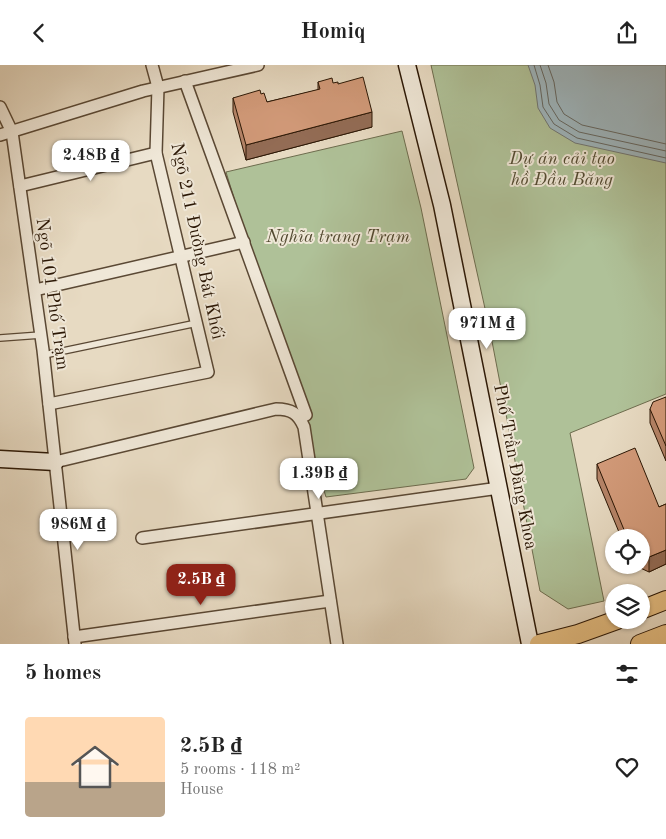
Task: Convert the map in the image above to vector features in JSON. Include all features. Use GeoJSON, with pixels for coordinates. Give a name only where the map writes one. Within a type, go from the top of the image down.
{"type":"FeatureCollection","features":[{"type":"Feature","properties":{"kind":"main road"},"geometry":{"type":"LineString","coordinates":[[650,607],[666,601]]}},
{"type":"Feature","properties":{"kind":"main road"},"geometry":{"type":"LineString","coordinates":[[539,644],[580,639],[605,626]]}},
{"type":"Feature","properties":{"kind":"main road"},"geometry":{"type":"LineString","coordinates":[[640,644],[666,634]]}},
{"type":"Feature","properties":{"kind":"street","name":"Ngõ 211 Đường Bát Khối"},"geometry":{"type":"LineString","coordinates":[[49,404],[208,372],[156,153],[158,87],[152,65]]}},
{"type":"Feature","properties":{"kind":"street"},"geometry":{"type":"LineString","coordinates":[[0,135],[158,87],[258,65]]}},
{"type":"Feature","properties":{"kind":"street","name":"Phố Trần Đăng Khoa"},"geometry":{"type":"LineString","coordinates":[[407,65],[442,205],[530,644]]}},
{"type":"Feature","properties":{"kind":"street"},"geometry":{"type":"LineString","coordinates":[[185,81],[306,415]]}},
{"type":"Feature","properties":{"kind":"street","name":"Ngõ 101 Phố Trạm"},"geometry":{"type":"LineString","coordinates":[[0,107],[12,132],[35,290],[44,355],[75,641]]}},
{"type":"Feature","properties":{"kind":"street"},"geometry":{"type":"LineString","coordinates":[[20,187],[156,153]]}},
{"type":"Feature","properties":{"kind":"street"},"geometry":{"type":"LineString","coordinates":[[35,290],[244,241]]}},
{"type":"Feature","properties":{"kind":"street"},"geometry":{"type":"LineString","coordinates":[[0,459],[55,462],[276,409],[287,409],[296,413],[304,427],[337,644]]}},
{"type":"Feature","properties":{"kind":"street"},"geometry":{"type":"LineString","coordinates":[[142,538],[499,488]]}},
{"type":"Feature","properties":{"kind":"street"},"geometry":{"type":"LineString","coordinates":[[75,641],[330,601]]}},
{"type":"Feature","properties":{"kind":"lane"},"geometry":{"type":"LineString","coordinates":[[44,355],[197,323]]}},
{"type":"Feature","properties":{"kind":"lane"},"geometry":{"type":"LineString","coordinates":[[0,338],[41,335]]}},
{"type":"Feature","properties":{"kind":"green space","name":"Dự án cải tạo hồ Đầu Băng"},"geometry":{"type":"Polygon","coordinates":[[[431,65],[666,65],[666,394],[570,433],[604,601],[568,609],[540,591],[490,331],[431,65]]]}},
{"type":"Feature","properties":{"kind":"green space","name":"Nghĩa trang Trạm"},"geometry":{"type":"Polygon","coordinates":[[[402,131],[421,208],[474,468],[466,479],[326,497],[226,172],[402,131]]]}},
{"type":"Feature","properties":{"kind":"water"},"geometry":{"type":"Polygon","coordinates":[[[528,65],[666,65],[666,163],[575,143],[550,128],[538,108],[535,85],[528,65]]]}},
{"type":"Feature","properties":{"kind":"building"},"geometry":{"type":"Polygon","coordinates":[[[363,77],[372,112],[246,145],[233,98],[260,90],[261,94],[264,93],[267,102],[320,89],[318,82],[332,78],[333,83],[338,82],[338,84],[363,77]]]}},
{"type":"Feature","properties":{"kind":"building"},"geometry":{"type":"Polygon","coordinates":[[[666,397],[666,446],[650,409],[653,402],[666,397]]]}},
{"type":"Feature","properties":{"kind":"building"},"geometry":{"type":"Polygon","coordinates":[[[635,448],[659,507],[666,504],[666,550],[650,557],[650,529],[624,529],[597,464],[635,448]]]}}]}
